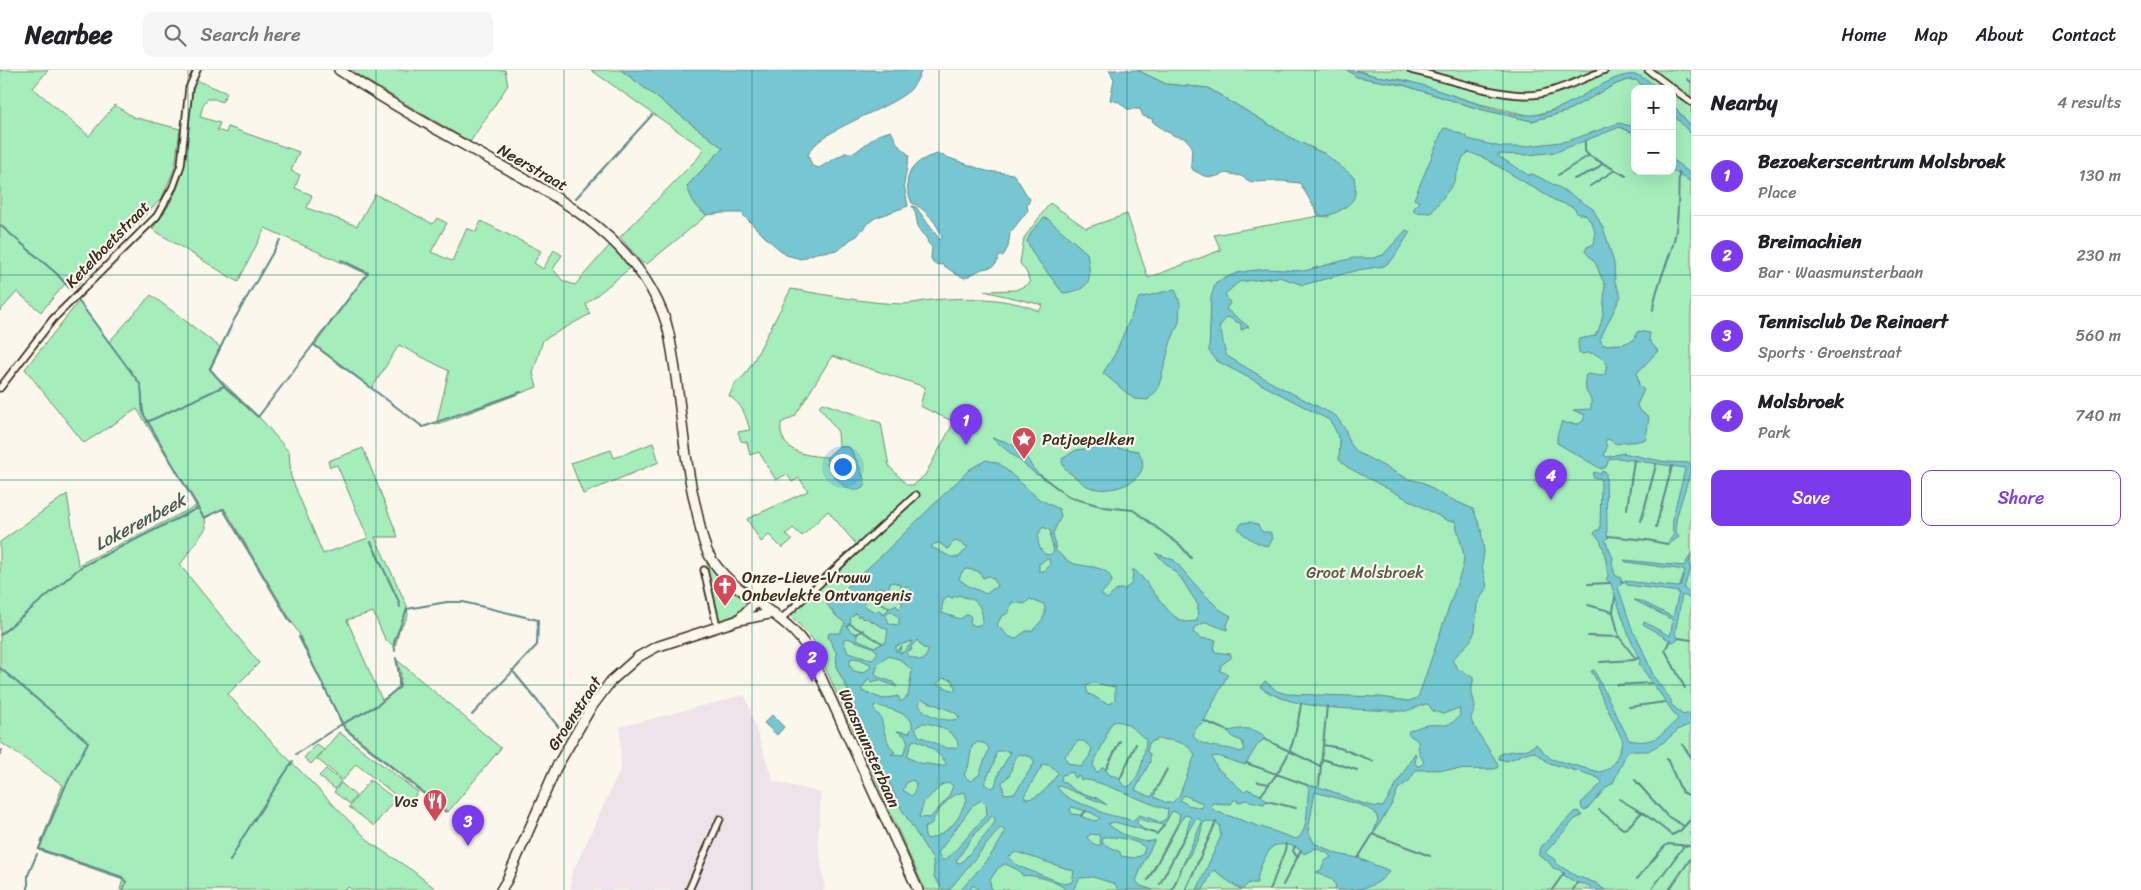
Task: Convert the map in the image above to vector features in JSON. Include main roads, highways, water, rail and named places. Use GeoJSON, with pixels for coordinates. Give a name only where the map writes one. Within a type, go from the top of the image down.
{"type":"FeatureCollection","features":[{"type":"Feature","properties":{"kind":"water"},"geometry":{"type":"Polygon","coordinates":[[[621,70],[922,70],[910,90],[900,98],[825,137],[814,146],[808,155],[812,166],[819,168],[845,153],[854,153],[878,135],[891,131],[898,145],[909,155],[904,184],[908,206],[875,218],[839,250],[816,253],[801,259],[786,255],[741,213],[707,215],[697,206],[687,186],[723,148],[621,70]]]}},
{"type":"Feature","properties":{"kind":"water"},"geometry":{"type":"Polygon","coordinates":[[[1109,70],[1137,70],[1166,84],[1208,88],[1295,140],[1325,154],[1354,177],[1354,199],[1337,212],[1319,216],[1300,183],[1282,181],[1251,182],[1241,176],[1226,173],[1214,177],[1204,176],[1193,170],[1191,166],[1192,146],[1185,138],[1175,136],[1164,130],[1153,122],[1152,119],[1143,116],[1140,109],[1127,109],[1119,102],[1110,100],[1114,79],[1109,70]]]}},
{"type":"Feature","properties":{"kind":"water"},"geometry":{"type":"Polygon","coordinates":[[[1347,70],[1415,83],[1493,109],[1531,115],[1558,108],[1613,79],[1625,75],[1639,76],[1654,85],[1642,85],[1636,80],[1628,80],[1616,84],[1565,112],[1532,121],[1479,109],[1403,85],[1357,77],[1347,70]]]}},
{"type":"Feature","properties":{"kind":"water"},"geometry":{"type":"Polygon","coordinates":[[[1676,109],[1691,126],[1691,134],[1676,117],[1676,109]]]}},
{"type":"Feature","properties":{"kind":"water"},"geometry":{"type":"Polygon","coordinates":[[[1619,123],[1631,126],[1631,132],[1620,127],[1556,152],[1528,155],[1498,154],[1498,156],[1528,175],[1533,174],[1562,189],[1593,209],[1604,230],[1614,263],[1615,282],[1621,296],[1600,339],[1603,345],[1623,344],[1634,340],[1638,331],[1650,333],[1649,340],[1658,351],[1637,373],[1639,385],[1644,390],[1637,405],[1639,410],[1649,417],[1646,439],[1617,444],[1608,439],[1605,441],[1607,447],[1604,455],[1607,457],[1623,453],[1666,462],[1691,463],[1677,516],[1676,531],[1679,537],[1668,545],[1674,534],[1674,512],[1685,468],[1618,458],[1609,459],[1606,467],[1601,469],[1557,443],[1557,436],[1562,421],[1564,423],[1578,424],[1583,421],[1585,415],[1573,410],[1591,409],[1591,399],[1586,391],[1585,376],[1587,374],[1602,376],[1605,374],[1607,364],[1596,354],[1582,354],[1579,352],[1579,339],[1595,336],[1599,330],[1603,311],[1605,284],[1596,264],[1585,251],[1587,247],[1594,244],[1595,240],[1595,231],[1590,220],[1584,214],[1578,214],[1573,207],[1554,200],[1486,159],[1469,152],[1463,157],[1453,184],[1431,213],[1414,212],[1414,208],[1420,202],[1414,199],[1443,129],[1446,128],[1466,136],[1468,139],[1501,147],[1520,147],[1568,141],[1619,123]]]}},
{"type":"Feature","properties":{"kind":"water"},"geometry":{"type":"Polygon","coordinates":[[[938,154],[986,171],[1013,174],[1030,199],[1027,206],[1028,210],[1010,233],[1008,247],[1003,256],[999,256],[996,264],[992,267],[982,269],[965,278],[943,265],[934,264],[931,258],[932,247],[919,229],[912,206],[916,207],[940,240],[942,238],[935,223],[917,205],[912,203],[907,185],[908,178],[915,165],[938,154]]]}},
{"type":"Feature","properties":{"kind":"water"},"geometry":{"type":"Polygon","coordinates":[[[1676,162],[1691,174],[1691,182],[1676,173],[1676,162]]]}},
{"type":"Feature","properties":{"kind":"water"},"geometry":{"type":"Polygon","coordinates":[[[1044,218],[1048,219],[1087,253],[1089,276],[1085,286],[1080,289],[1063,293],[1033,254],[1027,241],[1032,231],[1044,218]]]}},
{"type":"Feature","properties":{"kind":"water"},"geometry":{"type":"Polygon","coordinates":[[[1406,230],[1410,232],[1392,260],[1384,266],[1358,270],[1303,285],[1279,277],[1239,282],[1225,294],[1230,303],[1226,309],[1249,327],[1241,330],[1241,324],[1228,317],[1219,327],[1227,356],[1272,383],[1336,416],[1345,429],[1350,443],[1357,452],[1408,479],[1422,482],[1442,495],[1473,509],[1481,529],[1484,552],[1482,566],[1487,587],[1477,604],[1475,631],[1471,640],[1452,660],[1458,669],[1473,677],[1472,691],[1475,708],[1471,716],[1472,723],[1498,764],[1498,767],[1495,769],[1416,770],[1409,781],[1398,789],[1392,804],[1373,834],[1378,820],[1375,812],[1361,805],[1315,792],[1308,831],[1314,843],[1337,854],[1358,858],[1390,871],[1378,882],[1365,888],[1334,890],[1336,888],[1335,884],[1329,877],[1316,872],[1321,870],[1325,861],[1331,857],[1327,853],[1316,848],[1304,854],[1293,846],[1282,845],[1273,846],[1264,858],[1257,883],[1249,883],[1243,889],[1240,889],[1215,870],[1212,872],[1203,890],[1197,890],[1221,836],[1219,824],[1207,821],[1203,823],[1199,839],[1180,871],[1202,822],[1196,818],[1189,830],[1187,829],[1191,817],[1185,815],[1178,824],[1180,814],[1172,811],[1163,825],[1138,819],[1137,823],[1144,830],[1114,822],[1108,824],[1124,835],[1137,840],[1155,840],[1136,881],[1141,886],[1153,890],[1118,890],[1115,884],[1093,877],[1080,878],[1073,890],[1064,890],[1064,888],[1056,883],[1032,876],[1023,876],[1018,870],[1005,864],[998,868],[990,880],[991,888],[994,890],[979,890],[973,885],[970,890],[961,890],[999,844],[1005,830],[1000,828],[949,890],[943,890],[934,877],[933,860],[902,810],[837,669],[836,652],[828,637],[829,633],[840,633],[845,623],[836,616],[826,603],[837,596],[881,556],[970,469],[986,460],[1000,464],[1039,499],[1059,509],[1061,516],[1053,533],[1056,551],[1072,563],[1102,569],[1107,572],[1112,582],[1101,594],[1107,599],[1118,589],[1125,589],[1132,583],[1133,569],[1178,619],[1185,622],[1197,621],[1198,605],[1181,578],[1155,553],[1174,560],[1219,609],[1231,616],[1227,630],[1206,622],[1195,627],[1193,632],[1200,638],[1216,640],[1215,652],[1231,654],[1231,658],[1221,665],[1220,671],[1228,674],[1204,721],[1197,727],[1193,736],[1203,743],[1240,752],[1245,750],[1242,741],[1234,738],[1228,731],[1248,729],[1262,734],[1266,738],[1258,744],[1245,765],[1217,756],[1212,757],[1217,768],[1244,792],[1247,789],[1261,795],[1267,801],[1264,804],[1245,800],[1238,803],[1237,800],[1234,800],[1231,804],[1213,803],[1210,806],[1215,811],[1296,839],[1304,830],[1307,817],[1309,789],[1307,785],[1326,789],[1364,804],[1383,807],[1415,753],[1415,763],[1417,766],[1424,762],[1419,753],[1418,741],[1408,734],[1409,731],[1426,725],[1449,724],[1460,715],[1459,708],[1443,714],[1433,711],[1428,704],[1406,711],[1323,707],[1289,700],[1274,695],[1260,687],[1265,681],[1277,691],[1287,694],[1381,697],[1408,701],[1415,699],[1419,695],[1463,566],[1464,555],[1455,521],[1448,521],[1347,467],[1339,460],[1340,442],[1329,420],[1217,361],[1209,351],[1211,297],[1216,282],[1237,273],[1248,271],[1266,269],[1304,271],[1353,258],[1373,258],[1383,255],[1406,230]],[[1043,527],[1039,533],[1038,541],[1040,548],[1045,554],[1050,555],[1054,551],[1050,537],[1051,531],[1043,527]],[[956,541],[948,549],[939,543],[931,547],[951,557],[959,557],[968,547],[956,541]],[[1046,559],[1039,564],[1039,572],[1046,570],[1050,564],[1049,559],[1046,559]],[[966,569],[962,572],[959,579],[986,594],[997,586],[994,579],[989,576],[983,578],[978,571],[966,569]],[[894,582],[890,583],[888,590],[904,601],[911,600],[912,593],[910,588],[905,586],[900,594],[901,585],[894,582]],[[879,587],[875,590],[872,597],[865,600],[864,606],[875,612],[879,610],[882,615],[889,609],[882,604],[891,608],[896,605],[899,609],[902,607],[902,602],[885,589],[879,587]],[[959,595],[952,598],[948,596],[945,599],[942,613],[960,619],[968,614],[971,617],[970,623],[975,626],[982,624],[982,611],[975,601],[959,595]],[[1030,599],[1025,604],[1012,602],[1008,613],[1001,617],[997,625],[1008,636],[1015,639],[1026,631],[1032,631],[1044,615],[1045,607],[1043,603],[1041,604],[1030,599]],[[891,611],[886,615],[889,624],[899,625],[899,618],[891,611]],[[856,613],[850,618],[851,622],[847,626],[850,631],[857,634],[857,639],[875,647],[886,642],[888,630],[866,618],[862,619],[861,615],[858,617],[856,613]],[[847,638],[843,640],[848,653],[872,660],[878,652],[872,647],[847,638]],[[917,640],[911,647],[912,650],[908,651],[908,656],[922,661],[929,649],[923,648],[917,640]],[[913,641],[896,646],[896,652],[902,646],[899,653],[904,652],[913,641]],[[887,656],[878,665],[875,673],[878,677],[893,682],[897,687],[879,680],[872,682],[869,678],[862,691],[883,699],[898,696],[901,702],[908,696],[912,670],[899,659],[887,656]],[[851,658],[849,665],[854,671],[863,673],[871,667],[870,664],[860,659],[851,658]],[[943,678],[937,684],[954,691],[956,690],[952,680],[943,678]],[[1093,683],[1086,686],[1088,694],[1110,704],[1115,700],[1115,687],[1093,683]],[[921,699],[919,705],[922,709],[937,718],[955,720],[960,718],[954,712],[921,699]],[[876,705],[873,708],[881,718],[884,731],[895,752],[891,754],[903,755],[908,743],[905,736],[897,731],[909,733],[912,727],[908,717],[876,705]],[[1116,721],[1111,724],[1093,764],[1095,771],[1098,772],[1103,767],[1110,775],[1118,777],[1123,785],[1128,787],[1136,779],[1139,772],[1146,740],[1129,726],[1116,721]],[[923,723],[915,728],[919,736],[946,748],[956,748],[958,746],[957,741],[945,730],[923,723]],[[1157,739],[1149,743],[1147,752],[1150,754],[1150,762],[1135,790],[1151,797],[1158,786],[1154,797],[1167,803],[1172,803],[1179,796],[1195,755],[1192,750],[1183,744],[1157,739]],[[916,740],[912,741],[907,757],[920,763],[942,766],[947,764],[934,750],[926,744],[916,740]],[[1078,741],[1065,756],[1068,763],[1081,767],[1089,757],[1092,748],[1083,741],[1078,741]],[[978,742],[972,746],[968,768],[964,774],[971,781],[979,775],[989,749],[986,744],[978,742]],[[1009,751],[996,752],[994,763],[984,784],[991,788],[995,786],[999,772],[1010,754],[1009,751]],[[1020,754],[1015,758],[1009,776],[1002,782],[1004,794],[1015,793],[1035,762],[1031,757],[1020,754]],[[1043,764],[1024,796],[1026,799],[1036,797],[1058,773],[1051,766],[1043,764]],[[1073,772],[1062,775],[1061,780],[1076,791],[1097,798],[1107,805],[1060,786],[1057,787],[1072,800],[1109,815],[1132,821],[1139,815],[1161,822],[1167,818],[1168,809],[1098,783],[1081,780],[1079,776],[1074,778],[1073,772]],[[913,780],[907,782],[903,790],[911,796],[914,794],[916,784],[913,780]],[[950,783],[943,784],[924,802],[919,817],[930,818],[948,798],[953,786],[950,783]],[[965,792],[949,799],[940,809],[931,825],[924,828],[925,836],[928,839],[941,834],[959,816],[967,800],[965,792]],[[1184,795],[1180,800],[1188,805],[1202,808],[1202,803],[1184,795]],[[982,800],[973,805],[938,853],[942,860],[945,860],[962,844],[987,814],[986,804],[982,800]],[[1072,807],[1070,809],[1072,814],[1081,815],[1096,821],[1100,818],[1092,813],[1072,807]],[[993,815],[973,836],[956,861],[961,863],[983,839],[994,823],[993,815]],[[1091,834],[1087,837],[1091,842],[1101,845],[1099,835],[1091,834]],[[1103,837],[1102,843],[1120,852],[1121,856],[1134,858],[1143,855],[1145,847],[1136,842],[1103,837]],[[1016,852],[1009,858],[1018,866],[1065,884],[1072,882],[1074,871],[1016,852]]]}},
{"type":"Feature","properties":{"kind":"water"},"geometry":{"type":"Polygon","coordinates":[[[1175,289],[1180,303],[1179,322],[1171,341],[1158,389],[1148,400],[1134,399],[1103,373],[1115,354],[1139,298],[1175,289]]]}},
{"type":"Feature","properties":{"kind":"water"},"geometry":{"type":"Polygon","coordinates":[[[992,438],[1002,440],[1016,447],[1024,454],[1040,475],[1037,475],[992,438]]]}},
{"type":"Feature","properties":{"kind":"water"},"geometry":{"type":"Polygon","coordinates":[[[839,446],[849,447],[856,460],[865,483],[865,486],[859,490],[843,485],[827,464],[827,457],[839,446]]]}},
{"type":"Feature","properties":{"kind":"water"},"geometry":{"type":"Polygon","coordinates":[[[1106,446],[1138,451],[1142,461],[1142,470],[1128,484],[1107,489],[1096,489],[1084,484],[1063,465],[1062,459],[1076,450],[1106,446]]]}},
{"type":"Feature","properties":{"kind":"water"},"geometry":{"type":"Polygon","coordinates":[[[1602,471],[1606,473],[1607,534],[1609,537],[1605,540],[1613,558],[1612,563],[1615,575],[1621,578],[1622,584],[1618,587],[1633,632],[1637,637],[1654,677],[1671,700],[1671,704],[1683,715],[1690,713],[1691,724],[1679,729],[1664,742],[1648,751],[1630,751],[1626,754],[1613,783],[1585,811],[1582,809],[1581,803],[1602,783],[1601,780],[1594,776],[1549,763],[1535,752],[1526,753],[1507,761],[1499,759],[1499,755],[1528,749],[1536,744],[1551,759],[1599,772],[1609,768],[1615,761],[1623,741],[1597,687],[1598,683],[1591,671],[1594,670],[1629,740],[1645,741],[1656,738],[1678,719],[1639,664],[1640,661],[1611,584],[1606,579],[1608,576],[1601,541],[1594,534],[1596,530],[1600,530],[1601,482],[1600,478],[1593,478],[1594,472],[1601,474],[1602,471]]]}},
{"type":"Feature","properties":{"kind":"water"},"geometry":{"type":"Polygon","coordinates":[[[1251,522],[1258,525],[1262,532],[1270,532],[1273,538],[1269,546],[1252,540],[1238,528],[1242,523],[1251,522]]]}},
{"type":"Feature","properties":{"kind":"water"},"geometry":{"type":"Polygon","coordinates":[[[1691,554],[1689,563],[1691,571],[1684,588],[1686,591],[1691,592],[1691,602],[1688,597],[1682,595],[1675,634],[1679,639],[1672,642],[1643,624],[1644,622],[1670,636],[1673,620],[1634,600],[1641,601],[1673,617],[1679,592],[1627,585],[1625,581],[1678,587],[1685,570],[1626,562],[1624,560],[1684,566],[1691,554]]]}},
{"type":"Feature","properties":{"kind":"water"},"geometry":{"type":"Polygon","coordinates":[[[772,715],[784,727],[777,735],[764,723],[772,715]]]}},
{"type":"Feature","properties":{"kind":"water"},"geometry":{"type":"Polygon","coordinates":[[[1578,811],[1582,816],[1575,819],[1545,853],[1554,859],[1557,864],[1576,876],[1596,883],[1605,890],[1591,890],[1591,887],[1585,884],[1577,883],[1565,876],[1560,870],[1553,868],[1548,861],[1539,856],[1542,846],[1574,812],[1578,811]]]}},
{"type":"Feature","properties":{"kind":"waterway"},"geometry":{"type":"LineString","coordinates":[[1687,79],[1691,82]]}},
{"type":"Feature","properties":{"kind":"waterway"},"geometry":{"type":"LineString","coordinates":[[576,198],[652,115]]}},
{"type":"Feature","properties":{"kind":"waterway"},"geometry":{"type":"LineString","coordinates":[[1585,142],[1585,151],[1588,155],[1626,176]]}},
{"type":"Feature","properties":{"kind":"waterway"},"geometry":{"type":"LineString","coordinates":[[1558,175],[1588,156]]}},
{"type":"Feature","properties":{"kind":"waterway"},"geometry":{"type":"LineString","coordinates":[[1574,179],[1595,170],[1603,163]]}},
{"type":"Feature","properties":{"kind":"waterway"},"geometry":{"type":"LineString","coordinates":[[1590,186],[1615,170]]}},
{"type":"Feature","properties":{"kind":"waterway"},"geometry":{"type":"LineString","coordinates":[[1653,310],[1654,301],[1675,236],[1678,213],[1679,173]]}},
{"type":"Feature","properties":{"kind":"waterway","name":"Lokerenbeek"},"geometry":{"type":"LineString","coordinates":[[0,225],[57,274],[71,290]]}},
{"type":"Feature","properties":{"kind":"waterway"},"geometry":{"type":"LineString","coordinates":[[224,385],[210,369],[234,320],[280,240]]}},
{"type":"Feature","properties":{"kind":"waterway"},"geometry":{"type":"LineString","coordinates":[[147,422],[224,386],[258,417],[368,273],[341,260]]}},
{"type":"Feature","properties":{"kind":"waterway","name":"Lokerenbeek"},"geometry":{"type":"LineString","coordinates":[[0,635],[81,567],[198,508],[144,415],[140,384],[77,299]]}},
{"type":"Feature","properties":{"kind":"waterway"},"geometry":{"type":"LineString","coordinates":[[314,345],[423,427],[521,392]]}},
{"type":"Feature","properties":{"kind":"waterway"},"geometry":{"type":"LineString","coordinates":[[1627,509],[1634,460]]}},
{"type":"Feature","properties":{"kind":"waterway"},"geometry":{"type":"LineString","coordinates":[[1641,521],[1656,465]]}},
{"type":"Feature","properties":{"kind":"waterway"},"geometry":{"type":"LineString","coordinates":[[1656,527],[1672,466]]}},
{"type":"Feature","properties":{"kind":"waterway"},"geometry":{"type":"LineString","coordinates":[[1040,475],[1069,497],[1104,507],[1133,510],[1180,545],[1191,558]]}},
{"type":"Feature","properties":{"kind":"waterway"},"geometry":{"type":"LineString","coordinates":[[198,508],[204,518],[223,509],[291,623]]}},
{"type":"Feature","properties":{"kind":"waterway"},"geometry":{"type":"LineString","coordinates":[[1608,536],[1667,544]]}},
{"type":"Feature","properties":{"kind":"waterway"},"geometry":{"type":"LineString","coordinates":[[371,542],[400,607]]}},
{"type":"Feature","properties":{"kind":"waterway"},"geometry":{"type":"LineString","coordinates":[[1621,581],[1625,582]]}},
{"type":"Feature","properties":{"kind":"waterway"},"geometry":{"type":"LineString","coordinates":[[1588,584],[1610,583]]}},
{"type":"Feature","properties":{"kind":"waterway"},"geometry":{"type":"LineString","coordinates":[[872,597],[882,604]]}},
{"type":"Feature","properties":{"kind":"waterway"},"geometry":{"type":"LineString","coordinates":[[1613,612],[1615,597]]}},
{"type":"Feature","properties":{"kind":"waterway"},"geometry":{"type":"LineString","coordinates":[[395,651],[394,642],[407,609],[447,602],[463,602],[538,620],[537,645],[472,715]]}},
{"type":"Feature","properties":{"kind":"waterway"},"geometry":{"type":"LineString","coordinates":[[1588,605],[1613,612],[1619,637]]}},
{"type":"Feature","properties":{"kind":"waterway"},"geometry":{"type":"LineString","coordinates":[[850,624],[882,643]]}},
{"type":"Feature","properties":{"kind":"waterway"},"geometry":{"type":"LineString","coordinates":[[857,634],[863,630]]}},
{"type":"Feature","properties":{"kind":"waterway"},"geometry":{"type":"LineString","coordinates":[[1588,636],[1619,637],[1636,659]]}},
{"type":"Feature","properties":{"kind":"waterway"},"geometry":{"type":"LineString","coordinates":[[299,637],[345,729],[446,812]]}},
{"type":"Feature","properties":{"kind":"waterway"},"geometry":{"type":"LineString","coordinates":[[1679,638],[1691,640]]}},
{"type":"Feature","properties":{"kind":"waterway"},"geometry":{"type":"LineString","coordinates":[[1670,640],[1665,650],[1685,688]]}},
{"type":"Feature","properties":{"kind":"waterway"},"geometry":{"type":"LineString","coordinates":[[296,754],[342,724],[378,705],[399,687],[396,658]]}},
{"type":"Feature","properties":{"kind":"waterway"},"geometry":{"type":"LineString","coordinates":[[1600,662],[1634,660],[1638,658]]}},
{"type":"Feature","properties":{"kind":"waterway","name":"Lokerenbeek"},"geometry":{"type":"LineString","coordinates":[[0,668],[88,742],[65,787],[39,849],[122,877],[126,882],[123,890]]}},
{"type":"Feature","properties":{"kind":"waterway"},"geometry":{"type":"LineString","coordinates":[[512,670],[566,736]]}},
{"type":"Feature","properties":{"kind":"waterway"},"geometry":{"type":"LineString","coordinates":[[1617,685],[1652,683]]}},
{"type":"Feature","properties":{"kind":"waterway"},"geometry":{"type":"LineString","coordinates":[[1629,707],[1665,702]]}},
{"type":"Feature","properties":{"kind":"waterway"},"geometry":{"type":"LineString","coordinates":[[1261,795],[1278,772],[1289,752],[1296,731],[1301,704]]}},
{"type":"Feature","properties":{"kind":"waterway"},"geometry":{"type":"LineString","coordinates":[[1319,785],[1327,706]]}},
{"type":"Feature","properties":{"kind":"waterway"},"geometry":{"type":"LineString","coordinates":[[1204,721],[1228,731]]}},
{"type":"Feature","properties":{"kind":"waterway"},"geometry":{"type":"LineString","coordinates":[[1264,739],[1320,766]]}},
{"type":"Feature","properties":{"kind":"waterway"},"geometry":{"type":"LineString","coordinates":[[1106,769],[1120,741]]}},
{"type":"Feature","properties":{"kind":"waterway"},"geometry":{"type":"LineString","coordinates":[[1120,779],[1136,744]]}},
{"type":"Feature","properties":{"kind":"waterway"},"geometry":{"type":"LineString","coordinates":[[1682,744],[1691,757]]}},
{"type":"Feature","properties":{"kind":"waterway"},"geometry":{"type":"LineString","coordinates":[[1323,745],[1340,748],[1373,761]]}},
{"type":"Feature","properties":{"kind":"waterway"},"geometry":{"type":"LineString","coordinates":[[0,754],[2,750]]}},
{"type":"Feature","properties":{"kind":"waterway"},"geometry":{"type":"LineString","coordinates":[[1322,759],[1357,770]]}},
{"type":"Feature","properties":{"kind":"waterway"},"geometry":{"type":"LineString","coordinates":[[1667,759],[1682,792],[1691,796]]}},
{"type":"Feature","properties":{"kind":"waterway"},"geometry":{"type":"LineString","coordinates":[[230,861],[243,837],[293,761]]}},
{"type":"Feature","properties":{"kind":"waterway"},"geometry":{"type":"LineString","coordinates":[[1246,763],[1307,785]]}},
{"type":"Feature","properties":{"kind":"waterway"},"geometry":{"type":"LineString","coordinates":[[1158,786],[1167,769]]}},
{"type":"Feature","properties":{"kind":"waterway"},"geometry":{"type":"LineString","coordinates":[[1635,780],[1667,816],[1684,826]]}},
{"type":"Feature","properties":{"kind":"waterway"},"geometry":{"type":"LineString","coordinates":[[1258,782],[1269,784]]}},
{"type":"Feature","properties":{"kind":"waterway"},"geometry":{"type":"LineString","coordinates":[[1619,799],[1641,812]]}},
{"type":"Feature","properties":{"kind":"waterway"},"geometry":{"type":"LineString","coordinates":[[1267,801],[1296,808]]}},
{"type":"Feature","properties":{"kind":"waterway"},"geometry":{"type":"LineString","coordinates":[[1599,810],[1623,829],[1627,828],[1642,812],[1672,835],[1680,831],[1691,819]]}},
{"type":"Feature","properties":{"kind":"waterway"},"geometry":{"type":"LineString","coordinates":[[1081,816],[1086,811]]}},
{"type":"Feature","properties":{"kind":"waterway"},"geometry":{"type":"LineString","coordinates":[[1186,889],[1216,822]]}},
{"type":"Feature","properties":{"kind":"waterway"},"geometry":{"type":"LineString","coordinates":[[1148,880],[1178,824]]}},
{"type":"Feature","properties":{"kind":"waterway"},"geometry":{"type":"LineString","coordinates":[[1144,830],[1157,834],[1164,825]]}},
{"type":"Feature","properties":{"kind":"waterway"},"geometry":{"type":"LineString","coordinates":[[1160,884],[1188,830]]}},
{"type":"Feature","properties":{"kind":"waterway"},"geometry":{"type":"LineString","coordinates":[[1358,858],[1373,834],[1430,856]]}},
{"type":"Feature","properties":{"kind":"waterway"},"geometry":{"type":"LineString","coordinates":[[1270,890],[1286,844]]}},
{"type":"Feature","properties":{"kind":"waterway"},"geometry":{"type":"LineString","coordinates":[[1637,879],[1668,844],[1691,846]]}},
{"type":"Feature","properties":{"kind":"waterway"},"geometry":{"type":"LineString","coordinates":[[1295,846],[1293,851],[1297,857]]}},
{"type":"Feature","properties":{"kind":"waterway"},"geometry":{"type":"LineString","coordinates":[[1651,890],[1684,846]]}},
{"type":"Feature","properties":{"kind":"waterway"},"geometry":{"type":"LineString","coordinates":[[1283,885],[1301,850]]}},
{"type":"Feature","properties":{"kind":"waterway","name":"Lokerenbeek"},"geometry":{"type":"LineString","coordinates":[[28,890],[28,875],[37,854]]}},
{"type":"Feature","properties":{"kind":"waterway"},"geometry":{"type":"LineString","coordinates":[[1669,890],[1691,858]]}},
{"type":"Feature","properties":{"kind":"waterway"},"geometry":{"type":"LineString","coordinates":[[1172,890],[1181,870]]}},
{"type":"Feature","properties":{"kind":"waterway"},"geometry":{"type":"LineString","coordinates":[[1552,890],[1564,873]]}},
{"type":"Feature","properties":{"kind":"waterway"},"geometry":{"type":"LineString","coordinates":[[1573,890],[1577,883]]}},
{"type":"Feature","properties":{"kind":"place","name":"Bezoekerscentrum Molsbroek"},"geometry":{"type":"Point","coordinates":[966,445]}},
{"type":"Feature","properties":{"kind":"place","name":"Patjoepelken"},"geometry":{"type":"Point","coordinates":[1024,460]}},
{"type":"Feature","properties":{"kind":"place","name":"Molsbroek"},"geometry":{"type":"Point","coordinates":[1551,500]}},
{"type":"Feature","properties":{"kind":"place","name":"Onze-Lieve-Vrouw Onbevlekte Ontvangenis"},"geometry":{"type":"Point","coordinates":[725,607]}},
{"type":"Feature","properties":{"kind":"place","name":"Breimachien"},"geometry":{"type":"Point","coordinates":[812,682]}},
{"type":"Feature","properties":{"kind":"place","name":"Vos"},"geometry":{"type":"Point","coordinates":[435,822]}},
{"type":"Feature","properties":{"kind":"place","name":"Tennisclub De Reinaert"},"geometry":{"type":"Point","coordinates":[468,846]}},
{"type":"Feature","properties":{"kind":"park label","name":"Groot Molsbroek"},"geometry":{"type":"Point","coordinates":[1365,572]}}]}
